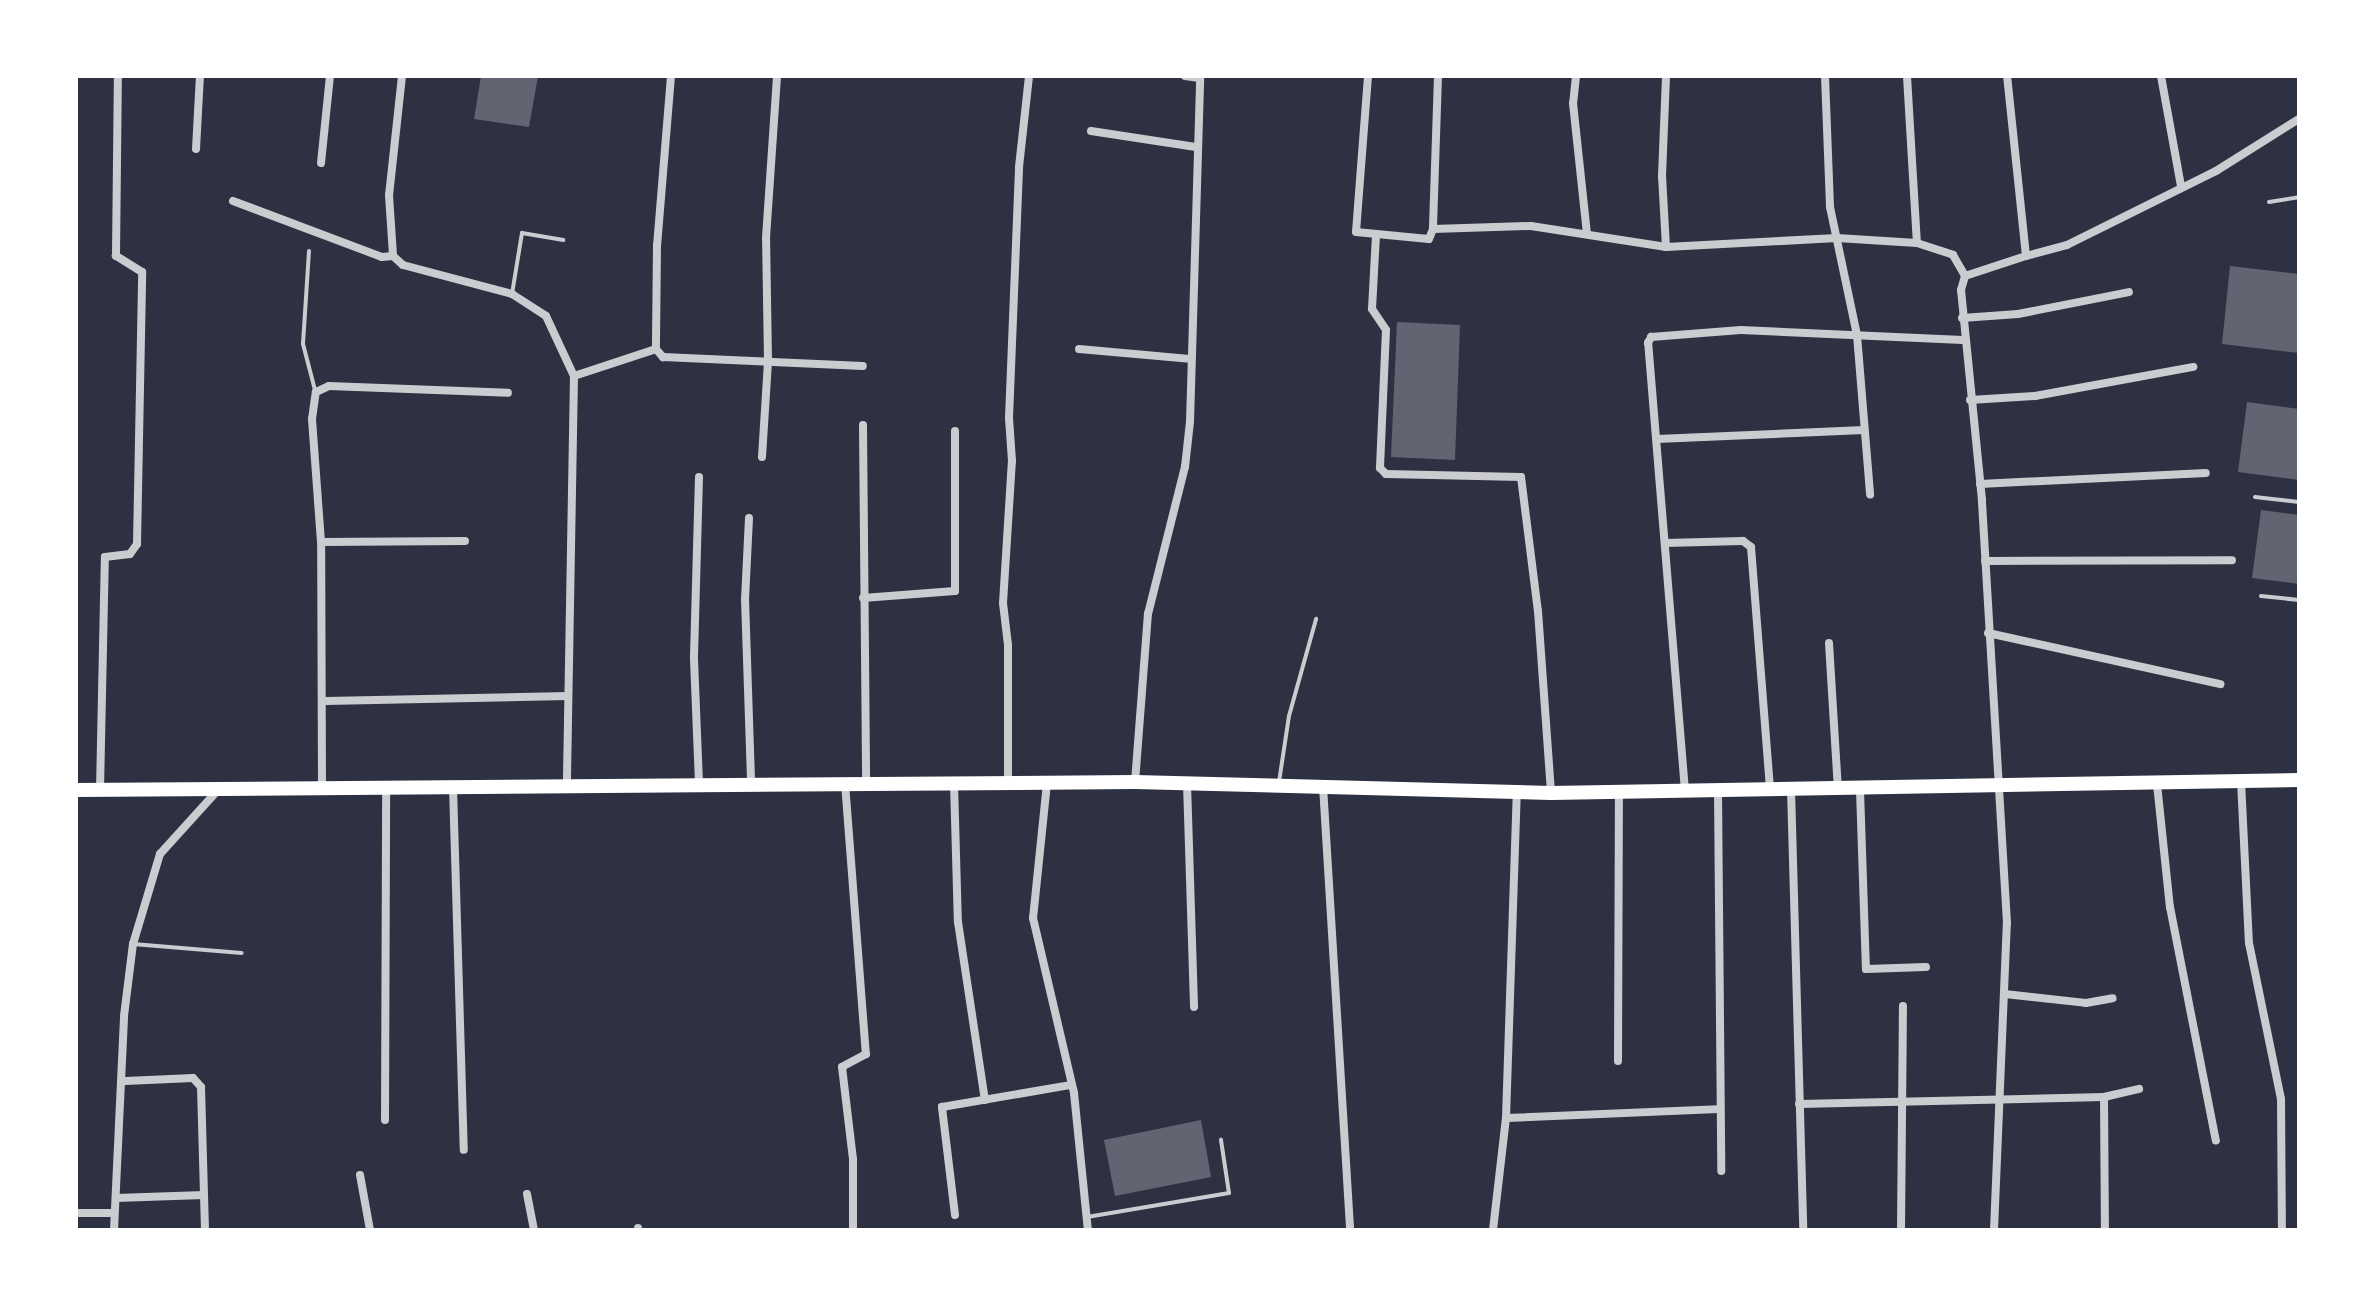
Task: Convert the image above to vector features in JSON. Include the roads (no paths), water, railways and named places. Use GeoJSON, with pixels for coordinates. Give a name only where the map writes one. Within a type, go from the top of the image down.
{"type":"FeatureCollection","features":[{"type":"Feature","properties":{"kind":"highway"},"geometry":{"type":"LineString","coordinates":[[76,790],[1135,782],[1619,793],[2299,780]]}},
{"type":"Feature","properties":{"kind":"street"},"geometry":{"type":"LineString","coordinates":[[100,790],[105,557],[130,554],[137,544],[142,272],[116,256],[118,76]]}},
{"type":"Feature","properties":{"kind":"street"},"geometry":{"type":"LineString","coordinates":[[196,149],[200,76]]}},
{"type":"Feature","properties":{"kind":"street"},"geometry":{"type":"LineString","coordinates":[[321,163],[330,76]]}},
{"type":"Feature","properties":{"kind":"street"},"geometry":{"type":"LineString","coordinates":[[402,76],[389,195],[393,256],[403,265],[512,294],[546,316],[574,376],[567,786]]}},
{"type":"Feature","properties":{"kind":"street"},"geometry":{"type":"LineString","coordinates":[[671,76],[657,245],[656,349],[663,357],[863,366]]}},
{"type":"Feature","properties":{"kind":"street"},"geometry":{"type":"LineString","coordinates":[[762,457],[768,361],[766,238],[777,76]]}},
{"type":"Feature","properties":{"kind":"street"},"geometry":{"type":"LineString","coordinates":[[1008,783],[1008,645],[1003,603],[1012,461],[1009,418],[1019,167],[1029,76]]}},
{"type":"Feature","properties":{"kind":"street"},"geometry":{"type":"LineString","coordinates":[[1135,782],[1148,614],[1185,467],[1200,77],[1185,76]]}},
{"type":"Feature","properties":{"kind":"street"},"geometry":{"type":"LineString","coordinates":[[1368,76],[1356,228],[1360,234],[1429,239],[1433,229],[1438,76]]}},
{"type":"Feature","properties":{"kind":"street"},"geometry":{"type":"LineString","coordinates":[[1576,76],[1573,103],[1587,233]]}},
{"type":"Feature","properties":{"kind":"street"},"geometry":{"type":"LineString","coordinates":[[1666,76],[1662,176],[1666,247]]}},
{"type":"Feature","properties":{"kind":"street"},"geometry":{"type":"LineString","coordinates":[[1825,76],[1830,207],[1857,335],[1870,494]]}},
{"type":"Feature","properties":{"kind":"street"},"geometry":{"type":"LineString","coordinates":[[1907,76],[1917,243]]}},
{"type":"Feature","properties":{"kind":"street"},"geometry":{"type":"LineString","coordinates":[[2007,76],[2026,256]]}},
{"type":"Feature","properties":{"kind":"street"},"geometry":{"type":"LineString","coordinates":[[2161,76],[2181,186]]}},
{"type":"Feature","properties":{"kind":"street"},"geometry":{"type":"LineString","coordinates":[[1965,276],[2067,245],[2216,171],[2299,119]]}},
{"type":"Feature","properties":{"kind":"street"},"geometry":{"type":"LineString","coordinates":[[1091,131],[1196,147]]}},
{"type":"Feature","properties":{"kind":"street"},"geometry":{"type":"LineString","coordinates":[[233,201],[382,257],[393,256]]}},
{"type":"Feature","properties":{"kind":"street"},"geometry":{"type":"LineString","coordinates":[[1433,229],[1531,226],[1666,247],[1837,238],[1917,243],[1953,255],[1965,276],[1963,340],[1980,484],[1985,561],[1998,787],[2005,994],[1994,1230]]}},
{"type":"Feature","properties":{"kind":"street"},"geometry":{"type":"LineString","coordinates":[[1376,235],[1372,309],[1386,330],[1380,468],[1386,474],[1521,477],[1538,611],[1551,793]]}},
{"type":"Feature","properties":{"kind":"street"},"geometry":{"type":"LineString","coordinates":[[1962,318],[2018,314],[2093,295],[2129,292]]}},
{"type":"Feature","properties":{"kind":"street"},"geometry":{"type":"LineString","coordinates":[[1685,792],[1651,337],[1741,330],[1963,340]]}},
{"type":"Feature","properties":{"kind":"street"},"geometry":{"type":"LineString","coordinates":[[574,376],[656,349]]}},
{"type":"Feature","properties":{"kind":"street"},"geometry":{"type":"LineString","coordinates":[[1079,349],[1190,359]]}},
{"type":"Feature","properties":{"kind":"street"},"geometry":{"type":"LineString","coordinates":[[1970,400],[2035,396],[2193,367]]}},
{"type":"Feature","properties":{"kind":"street"},"geometry":{"type":"LineString","coordinates":[[322,787],[326,701],[321,542],[312,419],[316,392],[329,386],[508,393]]}},
{"type":"Feature","properties":{"kind":"street"},"geometry":{"type":"LineString","coordinates":[[863,425],[866,782]]}},
{"type":"Feature","properties":{"kind":"street"},"geometry":{"type":"LineString","coordinates":[[1657,439],[1864,430]]}},
{"type":"Feature","properties":{"kind":"street"},"geometry":{"type":"LineString","coordinates":[[863,598],[955,591],[955,431]]}},
{"type":"Feature","properties":{"kind":"street"},"geometry":{"type":"LineString","coordinates":[[1980,484],[2206,473]]}},
{"type":"Feature","properties":{"kind":"street"},"geometry":{"type":"LineString","coordinates":[[699,477],[694,659],[699,783]]}},
{"type":"Feature","properties":{"kind":"street"},"geometry":{"type":"LineString","coordinates":[[749,518],[745,599],[751,783]]}},
{"type":"Feature","properties":{"kind":"street"},"geometry":{"type":"LineString","coordinates":[[321,542],[465,541]]}},
{"type":"Feature","properties":{"kind":"street"},"geometry":{"type":"LineString","coordinates":[[1665,543],[1743,541],[1751,547],[1770,790]]}},
{"type":"Feature","properties":{"kind":"street"},"geometry":{"type":"LineString","coordinates":[[1985,561],[2232,560]]}},
{"type":"Feature","properties":{"kind":"street"},"geometry":{"type":"LineString","coordinates":[[1988,633],[2220,684]]}},
{"type":"Feature","properties":{"kind":"street"},"geometry":{"type":"LineString","coordinates":[[1829,643],[1838,790]]}},
{"type":"Feature","properties":{"kind":"street"},"geometry":{"type":"LineString","coordinates":[[326,701],[568,696]]}},
{"type":"Feature","properties":{"kind":"street"},"geometry":{"type":"LineString","coordinates":[[2241,781],[2249,943],[2281,1099],[2282,1230]]}},
{"type":"Feature","properties":{"kind":"street"},"geometry":{"type":"LineString","coordinates":[[845,782],[866,1054],[842,1067],[853,1159],[853,1230]]}},
{"type":"Feature","properties":{"kind":"street"},"geometry":{"type":"LineString","coordinates":[[954,783],[958,922],[985,1100]]}},
{"type":"Feature","properties":{"kind":"street"},"geometry":{"type":"LineString","coordinates":[[1047,783],[1033,918],[1071,1085],[1088,1230]]}},
{"type":"Feature","properties":{"kind":"street"},"geometry":{"type":"LineString","coordinates":[[1187,783],[1194,1007]]}},
{"type":"Feature","properties":{"kind":"street"},"geometry":{"type":"LineString","coordinates":[[2157,784],[2170,907],[2216,1141]]}},
{"type":"Feature","properties":{"kind":"street"},"geometry":{"type":"LineString","coordinates":[[1323,785],[1350,1230]]}},
{"type":"Feature","properties":{"kind":"street"},"geometry":{"type":"LineString","coordinates":[[453,787],[464,1150]]}},
{"type":"Feature","properties":{"kind":"street"},"geometry":{"type":"LineString","coordinates":[[114,1230],[125,1081],[124,1016],[133,944],[160,854],[220,788]]}},
{"type":"Feature","properties":{"kind":"street"},"geometry":{"type":"LineString","coordinates":[[385,1120],[386,788]]}},
{"type":"Feature","properties":{"kind":"street"},"geometry":{"type":"LineString","coordinates":[[1791,789],[1803,1230]]}},
{"type":"Feature","properties":{"kind":"street"},"geometry":{"type":"LineString","coordinates":[[1860,790],[1866,969],[1926,967]]}},
{"type":"Feature","properties":{"kind":"street"},"geometry":{"type":"LineString","coordinates":[[1718,791],[1718,1109],[1721,1171]]}},
{"type":"Feature","properties":{"kind":"street"},"geometry":{"type":"LineString","coordinates":[[1493,1230],[1506,1118],[1517,793]]}},
{"type":"Feature","properties":{"kind":"street"},"geometry":{"type":"LineString","coordinates":[[1618,1061],[1619,793]]}},
{"type":"Feature","properties":{"kind":"street"},"geometry":{"type":"LineString","coordinates":[[2005,994],[2086,1003],[2113,998]]}},
{"type":"Feature","properties":{"kind":"street"},"geometry":{"type":"LineString","coordinates":[[1901,1230],[1903,1006]]}},
{"type":"Feature","properties":{"kind":"street"},"geometry":{"type":"LineString","coordinates":[[125,1081],[193,1078],[201,1087],[205,1230]]}},
{"type":"Feature","properties":{"kind":"street"},"geometry":{"type":"LineString","coordinates":[[955,1215],[942,1107],[1071,1085]]}},
{"type":"Feature","properties":{"kind":"street"},"geometry":{"type":"LineString","coordinates":[[1799,1104],[2000,1096],[2104,1097],[2139,1089]]}},
{"type":"Feature","properties":{"kind":"street"},"geometry":{"type":"LineString","coordinates":[[2104,1097],[2105,1230]]}},
{"type":"Feature","properties":{"kind":"street"},"geometry":{"type":"LineString","coordinates":[[1506,1118],[1718,1109]]}},
{"type":"Feature","properties":{"kind":"street"},"geometry":{"type":"LineString","coordinates":[[360,1175],[370,1230]]}},
{"type":"Feature","properties":{"kind":"street"},"geometry":{"type":"LineString","coordinates":[[527,1194],[534,1230]]}},
{"type":"Feature","properties":{"kind":"street"},"geometry":{"type":"LineString","coordinates":[[116,1198],[204,1195]]}},
{"type":"Feature","properties":{"kind":"street"},"geometry":{"type":"LineString","coordinates":[[76,1213],[113,1213]]}},
{"type":"Feature","properties":{"kind":"lane"},"geometry":{"type":"LineString","coordinates":[[2269,202],[2299,197]]}},
{"type":"Feature","properties":{"kind":"lane"},"geometry":{"type":"LineString","coordinates":[[512,294],[522,233],[563,240]]}},
{"type":"Feature","properties":{"kind":"lane"},"geometry":{"type":"LineString","coordinates":[[309,251],[303,344],[306,373],[316,392]]}},
{"type":"Feature","properties":{"kind":"lane"},"geometry":{"type":"LineString","coordinates":[[2255,497],[2299,502]]}},
{"type":"Feature","properties":{"kind":"lane"},"geometry":{"type":"LineString","coordinates":[[2261,596],[2299,600]]}},
{"type":"Feature","properties":{"kind":"lane"},"geometry":{"type":"LineString","coordinates":[[1279,784],[1289,716],[1316,619]]}},
{"type":"Feature","properties":{"kind":"lane"},"geometry":{"type":"LineString","coordinates":[[133,944],[242,953]]}},
{"type":"Feature","properties":{"kind":"lane"},"geometry":{"type":"LineString","coordinates":[[1087,1217],[1229,1193],[1221,1140]]}}]}
